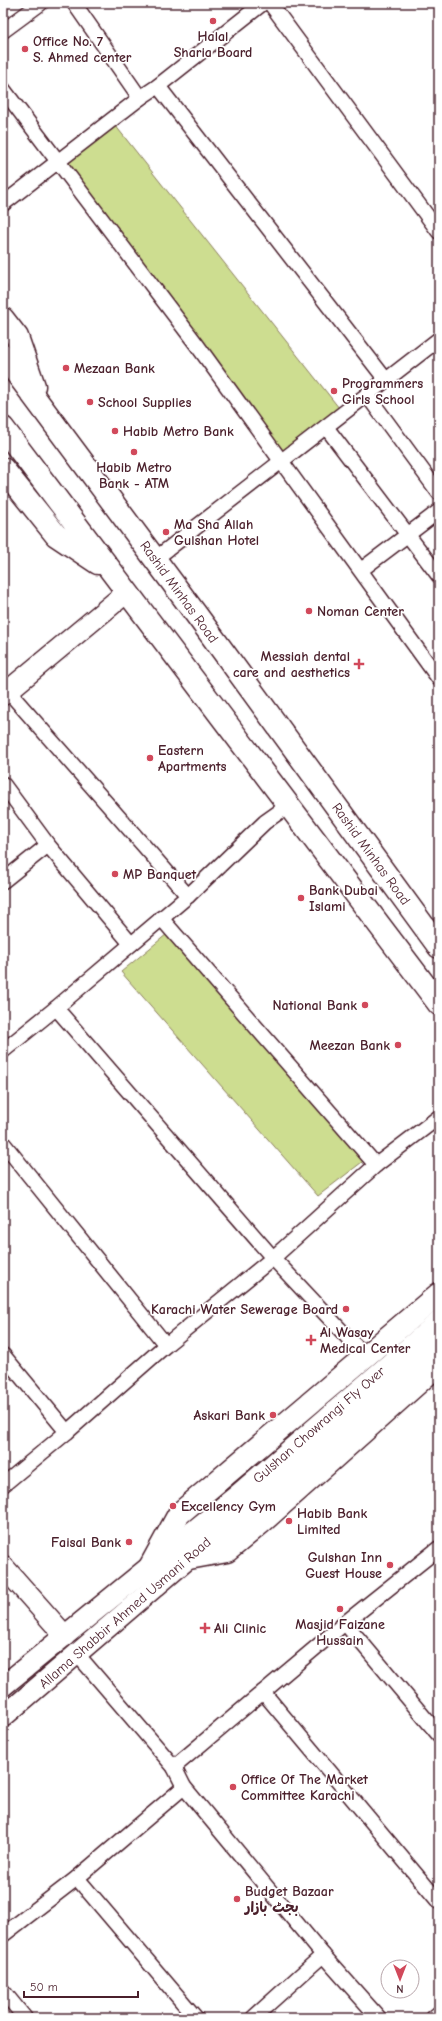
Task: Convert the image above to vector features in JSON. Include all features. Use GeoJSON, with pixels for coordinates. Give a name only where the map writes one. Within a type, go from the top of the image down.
{"type":"FeatureCollection","features":[{"type":"Feature","properties":{"kind":"main road"},"geometry":{"type":"LineString","coordinates":[[3,319],[17,337],[42,406]]}},
{"type":"Feature","properties":{"kind":"main road","name":"Rashid Minhas Road"},"geometry":{"type":"LineString","coordinates":[[3,355],[155,559],[439,947]]}},
{"type":"Feature","properties":{"kind":"main road"},"geometry":{"type":"LineString","coordinates":[[3,428],[439,1004]]}},
{"type":"Feature","properties":{"kind":"main road"},"geometry":{"type":"LineString","coordinates":[[3,469],[56,535],[112,573]]}},
{"type":"Feature","properties":{"kind":"main road"},"geometry":{"type":"LineString","coordinates":[[5,692],[127,592]]}},
{"type":"Feature","properties":{"kind":"main road"},"geometry":{"type":"LineString","coordinates":[[150,1567],[179,1514],[439,1294]]}},
{"type":"Feature","properties":{"kind":"main road","name":"Gulshan Chowrangi Fly Over"},"geometry":{"type":"LineString","coordinates":[[241,1503],[439,1321]]}},
{"type":"Feature","properties":{"kind":"main road","name":"Gulshan Chowrangi Fly Over"},"geometry":{"type":"LineString","coordinates":[[241,1503],[439,1344]]}},
{"type":"Feature","properties":{"kind":"main road"},"geometry":{"type":"LineString","coordinates":[[189,1558],[227,1551],[439,1364]]}},
{"type":"Feature","properties":{"kind":"main road","name":"Allama Shabbir Ahmed Usmani Road"},"geometry":{"type":"LineString","coordinates":[[3,1717],[189,1558],[241,1503]]}},
{"type":"Feature","properties":{"kind":"main road","name":"Allama Shabbir Ahmed Usmani Road"},"geometry":{"type":"LineString","coordinates":[[3,1686],[150,1567],[241,1503]]}},
{"type":"Feature","properties":{"kind":"main road"},"geometry":{"type":"LineString","coordinates":[[3,1566],[65,1636]]}},
{"type":"Feature","properties":{"kind":"street"},"geometry":{"type":"LineString","coordinates":[[3,31],[41,3]]}},
{"type":"Feature","properties":{"kind":"street"},"geometry":{"type":"LineString","coordinates":[[74,3],[140,98]]}},
{"type":"Feature","properties":{"kind":"street"},"geometry":{"type":"LineString","coordinates":[[3,204],[140,98],[158,86],[263,3]]}},
{"type":"Feature","properties":{"kind":"street"},"geometry":{"type":"LineString","coordinates":[[270,3],[439,232]]}},
{"type":"Feature","properties":{"kind":"street"},"geometry":{"type":"LineString","coordinates":[[158,86],[386,380]]}},
{"type":"Feature","properties":{"kind":"street"},"geometry":{"type":"LineString","coordinates":[[3,89],[197,345],[439,679]]}},
{"type":"Feature","properties":{"kind":"street"},"geometry":{"type":"LineString","coordinates":[[155,559],[439,339]]}},
{"type":"Feature","properties":{"kind":"street"},"geometry":{"type":"LineString","coordinates":[[366,395],[439,492]]}},
{"type":"Feature","properties":{"kind":"street"},"geometry":{"type":"LineString","coordinates":[[326,427],[439,576]]}},
{"type":"Feature","properties":{"kind":"street"},"geometry":{"type":"LineString","coordinates":[[361,570],[439,511]]}},
{"type":"Feature","properties":{"kind":"street"},"geometry":{"type":"LineString","coordinates":[[5,692],[188,896]]}},
{"type":"Feature","properties":{"kind":"street"},"geometry":{"type":"LineString","coordinates":[[3,784],[48,845],[131,944]]}},
{"type":"Feature","properties":{"kind":"street"},"geometry":{"type":"LineString","coordinates":[[5,1045],[56,1008],[188,896],[266,822],[289,805]]}},
{"type":"Feature","properties":{"kind":"street"},"geometry":{"type":"LineString","coordinates":[[3,881],[48,845]]}},
{"type":"Feature","properties":{"kind":"street"},"geometry":{"type":"LineString","coordinates":[[162,918],[376,1165]]}},
{"type":"Feature","properties":{"kind":"street"},"geometry":{"type":"LineString","coordinates":[[56,1008],[273,1258],[365,1356]]}},
{"type":"Feature","properties":{"kind":"street"},"geometry":{"type":"LineString","coordinates":[[3,1485],[67,1432],[166,1345],[273,1258],[376,1165],[439,1117]]}},
{"type":"Feature","properties":{"kind":"street"},"geometry":{"type":"LineString","coordinates":[[3,1143],[166,1345]]}},
{"type":"Feature","properties":{"kind":"street"},"geometry":{"type":"LineString","coordinates":[[3,1355],[67,1432]]}},
{"type":"Feature","properties":{"kind":"street"},"geometry":{"type":"LineString","coordinates":[[174,1766],[345,1623],[437,1555]]}},
{"type":"Feature","properties":{"kind":"street"},"geometry":{"type":"LineString","coordinates":[[345,1623],[439,1735]]}},
{"type":"Feature","properties":{"kind":"street"},"geometry":{"type":"LineString","coordinates":[[77,1654],[174,1766],[184,1787],[323,1954],[379,2018]]}},
{"type":"Feature","properties":{"kind":"street"},"geometry":{"type":"LineString","coordinates":[[263,1692],[439,1902]]}},
{"type":"Feature","properties":{"kind":"street"},"geometry":{"type":"LineString","coordinates":[[3,1935],[77,1878],[184,1787]]}},
{"type":"Feature","properties":{"kind":"street"},"geometry":{"type":"LineString","coordinates":[[77,1878],[196,2018]]}},
{"type":"Feature","properties":{"kind":"street"},"geometry":{"type":"LineString","coordinates":[[253,2018],[323,1954]]}},
{"type":"Feature","properties":{"kind":"street"},"geometry":{"type":"LineString","coordinates":[[3,1991],[25,2018]]}},
{"type":"Feature","properties":{"kind":"street"},"geometry":{"type":"LineString","coordinates":[[433,2018],[439,2013]]}},
{"type":"Feature","properties":{"kind":"green space"},"geometry":{"type":"Polygon","coordinates":[[[111,120],[343,413],[279,463],[57,161],[111,120]]]}},
{"type":"Feature","properties":{"kind":"green space"},"geometry":{"type":"Polygon","coordinates":[[[167,934],[366,1159],[318,1196],[121,972],[167,934]]]}},
{"type":"Feature","properties":{"kind":"place","name":"Halal Sharia Board"},"geometry":{"type":"Point","coordinates":[213,21]}},
{"type":"Feature","properties":{"kind":"place","name":"Office No. 7 S. Ahmed center"},"geometry":{"type":"Point","coordinates":[25,49]}},
{"type":"Feature","properties":{"kind":"place","name":"Mezaan Bank"},"geometry":{"type":"Point","coordinates":[66,368]}},
{"type":"Feature","properties":{"kind":"place","name":"Programmers Girls School"},"geometry":{"type":"Point","coordinates":[334,391]}},
{"type":"Feature","properties":{"kind":"place","name":"School Supplies"},"geometry":{"type":"Point","coordinates":[90,402]}},
{"type":"Feature","properties":{"kind":"place","name":"Habib Metro Bank"},"geometry":{"type":"Point","coordinates":[115,431]}},
{"type":"Feature","properties":{"kind":"place","name":"Habib Metro Bank - ATM"},"geometry":{"type":"Point","coordinates":[134,452]}},
{"type":"Feature","properties":{"kind":"place","name":"Ma Sha Allah Gulshan Hotel"},"geometry":{"type":"Point","coordinates":[166,532]}},
{"type":"Feature","properties":{"kind":"place","name":"Noman Center"},"geometry":{"type":"Point","coordinates":[309,611]}},
{"type":"Feature","properties":{"kind":"place","name":"Messiah dental care and aesthetics"},"geometry":{"type":"Point","coordinates":[359,664]}},
{"type":"Feature","properties":{"kind":"place","name":"Eastern Apartments"},"geometry":{"type":"Point","coordinates":[150,758]}},
{"type":"Feature","properties":{"kind":"place","name":"MP Banquet"},"geometry":{"type":"Point","coordinates":[115,874]}},
{"type":"Feature","properties":{"kind":"place","name":"Bank Dubai Islami"},"geometry":{"type":"Point","coordinates":[301,898]}},
{"type":"Feature","properties":{"kind":"place","name":"National Bank"},"geometry":{"type":"Point","coordinates":[365,1005]}},
{"type":"Feature","properties":{"kind":"place","name":"Meezan Bank"},"geometry":{"type":"Point","coordinates":[398,1045]}},
{"type":"Feature","properties":{"kind":"place","name":"Karachi Water Sewerage Board"},"geometry":{"type":"Point","coordinates":[346,1309]}},
{"type":"Feature","properties":{"kind":"place","name":"Al Wasay Medical Center"},"geometry":{"type":"Point","coordinates":[311,1340]}},
{"type":"Feature","properties":{"kind":"place","name":"Askari Bank"},"geometry":{"type":"Point","coordinates":[273,1415]}},
{"type":"Feature","properties":{"kind":"place","name":"Excellency Gym"},"geometry":{"type":"Point","coordinates":[173,1506]}},
{"type":"Feature","properties":{"kind":"place","name":"Habib Bank Limited"},"geometry":{"type":"Point","coordinates":[289,1521]}},
{"type":"Feature","properties":{"kind":"place","name":"Faisal Bank"},"geometry":{"type":"Point","coordinates":[129,1542]}},
{"type":"Feature","properties":{"kind":"place","name":"Gulshan Inn Guest House"},"geometry":{"type":"Point","coordinates":[390,1565]}},
{"type":"Feature","properties":{"kind":"place","name":"Masjid Faizane Hussain"},"geometry":{"type":"Point","coordinates":[340,1609]}},
{"type":"Feature","properties":{"kind":"place","name":"Ali Clinic"},"geometry":{"type":"Point","coordinates":[205,1628]}},
{"type":"Feature","properties":{"kind":"place","name":"Office Of The Market Committee Karachi"},"geometry":{"type":"Point","coordinates":[233,1787]}},
{"type":"Feature","properties":{"kind":"place","name":"Budget Bazaar بجٹ بازار"},"geometry":{"type":"Point","coordinates":[237,1899]}}]}
